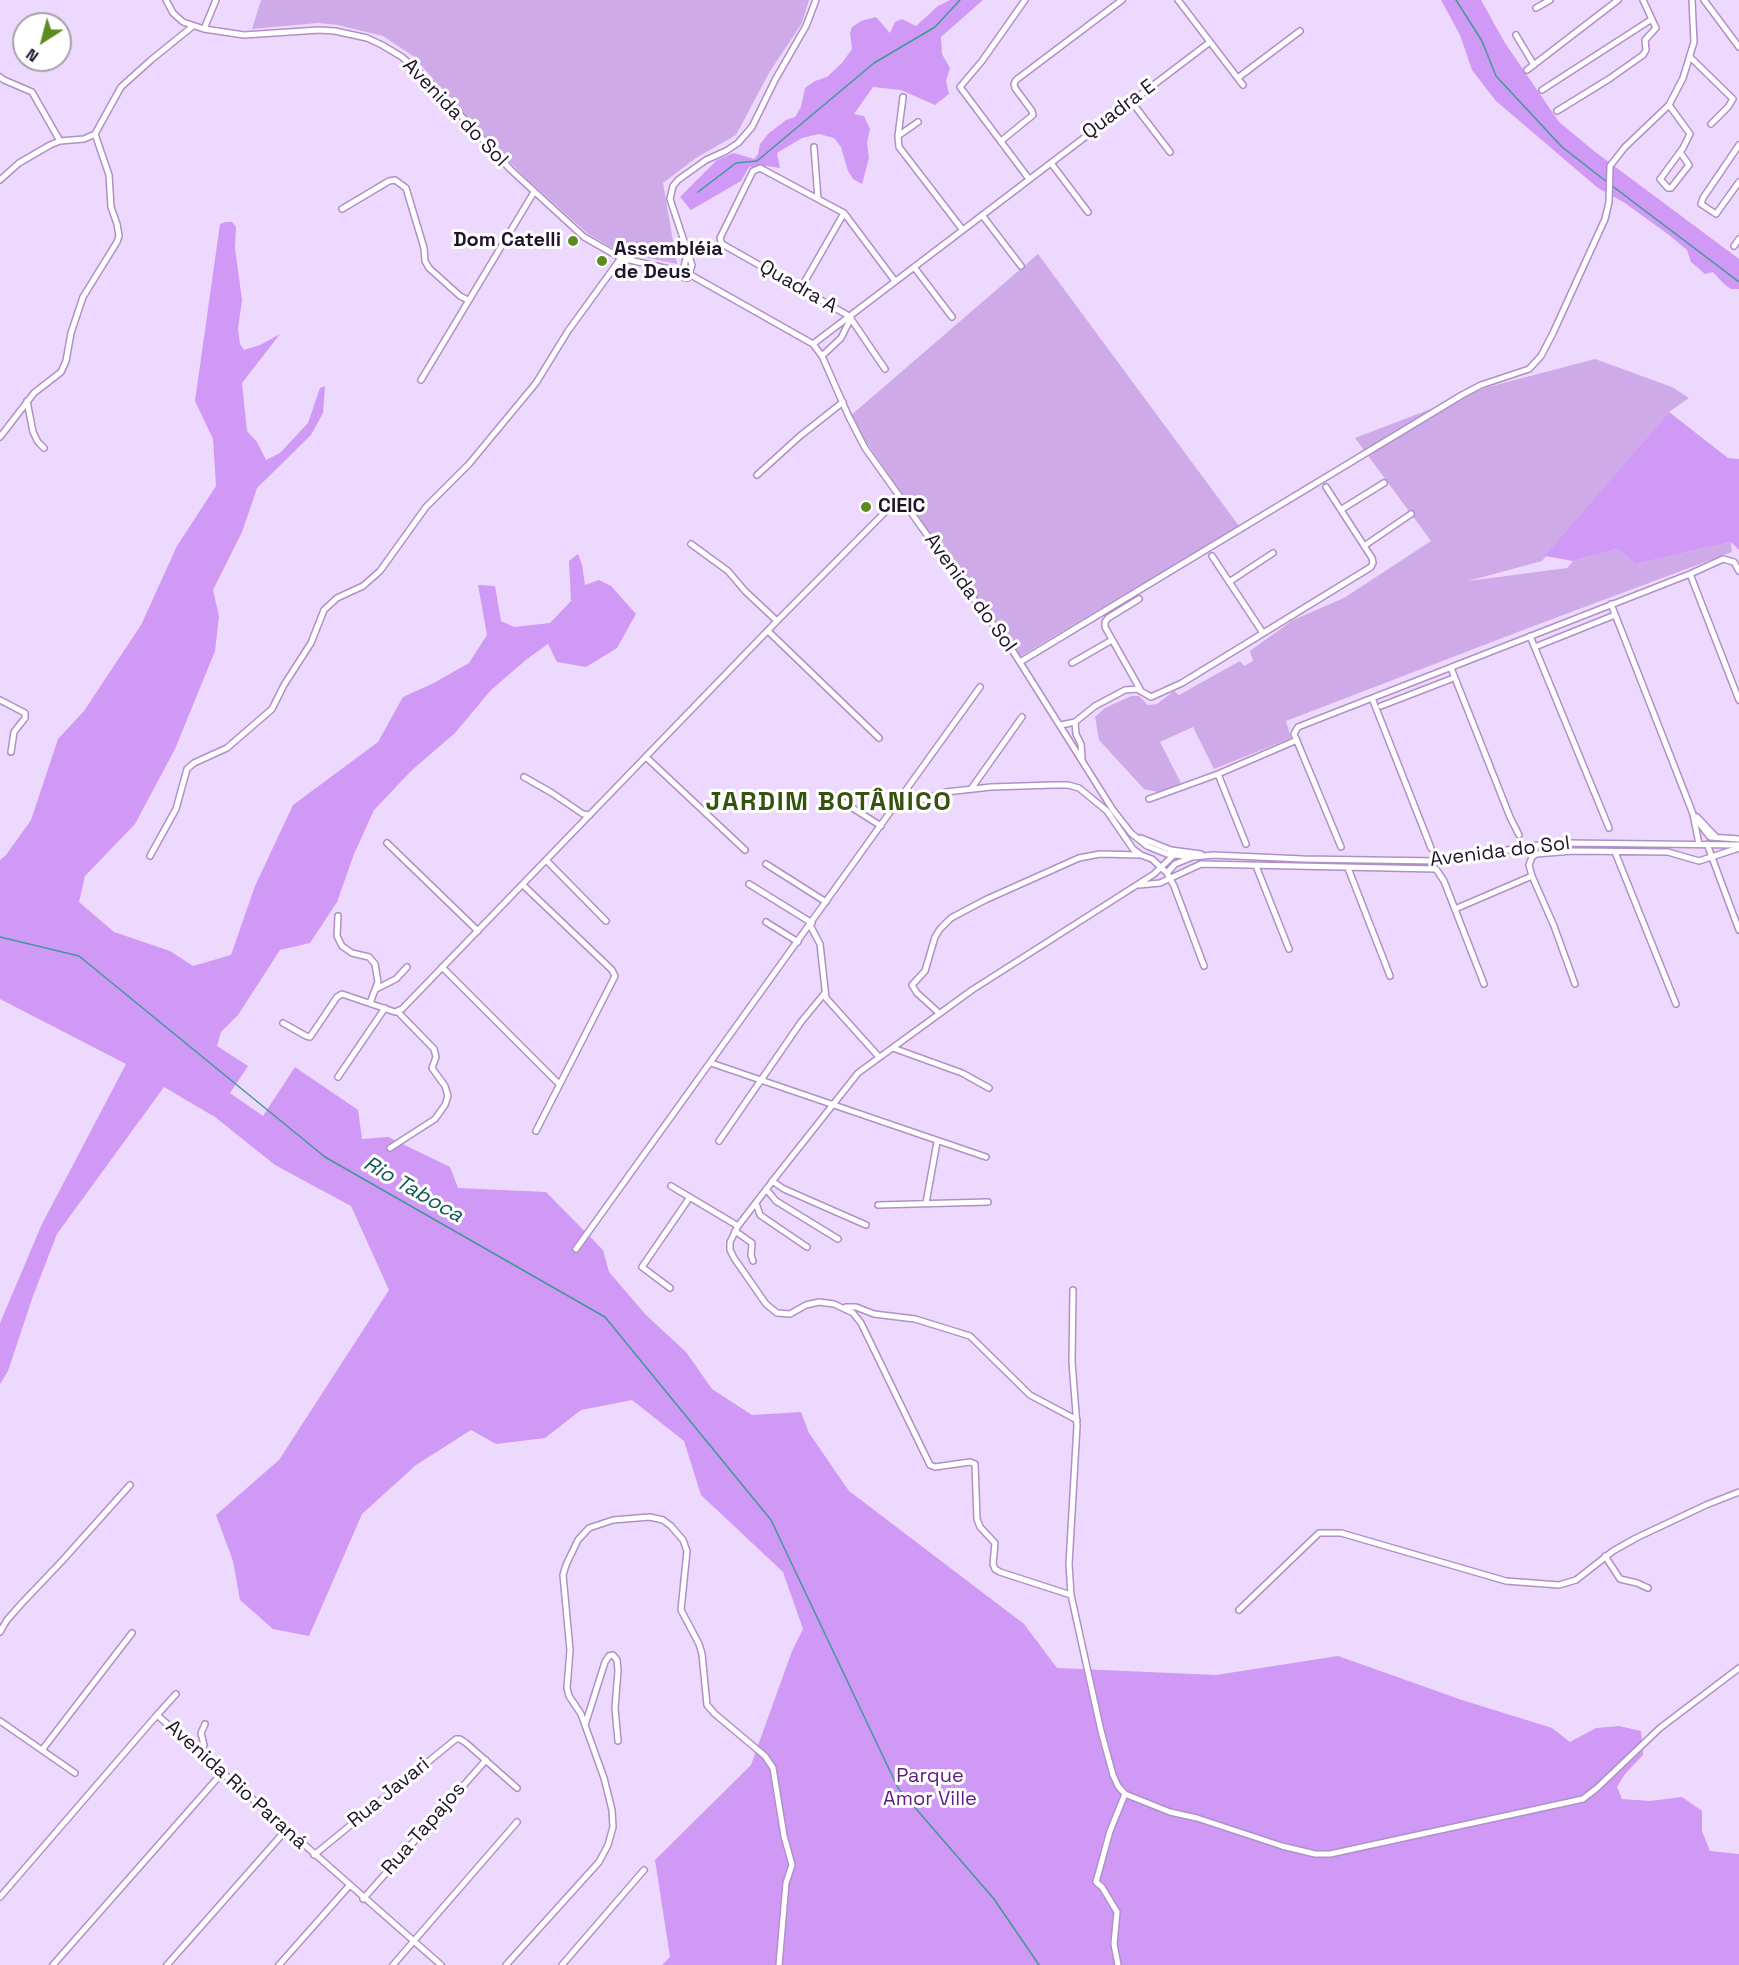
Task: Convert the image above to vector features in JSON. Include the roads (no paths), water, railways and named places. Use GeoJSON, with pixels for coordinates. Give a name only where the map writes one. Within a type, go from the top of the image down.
{"type":"FeatureCollection","features":[{"type":"Feature","properties":{"kind":"street","name":"Avenida do Sol"},"geometry":{"type":"LineString","coordinates":[[166,0],[179,19],[204,29],[244,34],[334,31],[367,38],[382,45],[402,57],[428,80],[488,146],[584,237],[621,258],[701,281],[813,344],[822,356],[865,448],[1020,662],[1125,826],[1172,853],[1193,857],[1215,855]]}},
{"type":"Feature","properties":{"kind":"street"},"geometry":{"type":"LineString","coordinates":[[204,29],[216,0]]}},
{"type":"Feature","properties":{"kind":"street"},"geometry":{"type":"LineString","coordinates":[[686,275],[692,265],[670,200],[673,186],[706,160],[738,143],[752,127],[806,26],[816,0]]}},
{"type":"Feature","properties":{"kind":"street"},"geometry":{"type":"LineString","coordinates":[[1025,0],[982,61],[960,87],[1029,179]]}},
{"type":"Feature","properties":{"kind":"street"},"geometry":{"type":"LineString","coordinates":[[1001,141],[1033,115],[1015,88],[1016,80],[1122,0]]}},
{"type":"Feature","properties":{"kind":"street"},"geometry":{"type":"LineString","coordinates":[[1178,0],[1243,85]]}},
{"type":"Feature","properties":{"kind":"street"},"geometry":{"type":"LineString","coordinates":[[1536,8],[1550,0]]}},
{"type":"Feature","properties":{"kind":"street"},"geometry":{"type":"LineString","coordinates":[[1527,70],[1618,0]]}},
{"type":"Feature","properties":{"kind":"street"},"geometry":{"type":"LineString","coordinates":[[1557,111],[1641,57],[1646,50],[1645,40],[1656,29],[1643,0]]}},
{"type":"Feature","properties":{"kind":"street"},"geometry":{"type":"LineString","coordinates":[[1020,662],[1462,395],[1481,385],[1526,372],[1541,356],[1553,333],[1605,219],[1610,166],[1616,157],[1669,105],[1683,78],[1695,31],[1694,0]]}},
{"type":"Feature","properties":{"kind":"street"},"geometry":{"type":"LineString","coordinates":[[1704,0],[1739,47]]}},
{"type":"Feature","properties":{"kind":"street"},"geometry":{"type":"LineString","coordinates":[[1542,90],[1652,19]]}},
{"type":"Feature","properties":{"kind":"street"},"geometry":{"type":"LineString","coordinates":[[0,180],[19,163],[60,141],[84,139],[95,134],[121,87],[193,26]]}},
{"type":"Feature","properties":{"kind":"street"},"geometry":{"type":"LineString","coordinates":[[1239,77],[1300,31]]}},
{"type":"Feature","properties":{"kind":"street"},"geometry":{"type":"LineString","coordinates":[[1516,35],[1534,65]]}},
{"type":"Feature","properties":{"kind":"street","name":"Quadra E"},"geometry":{"type":"LineString","coordinates":[[813,344],[1210,42]]}},
{"type":"Feature","properties":{"kind":"street"},"geometry":{"type":"LineString","coordinates":[[1690,57],[1733,99],[1711,124]]}},
{"type":"Feature","properties":{"kind":"street"},"geometry":{"type":"LineString","coordinates":[[0,77],[32,92],[60,141]]}},
{"type":"Feature","properties":{"kind":"street"},"geometry":{"type":"LineString","coordinates":[[903,97],[898,136],[899,147],[962,229]]}},
{"type":"Feature","properties":{"kind":"street"},"geometry":{"type":"LineString","coordinates":[[1131,101],[1170,152]]}},
{"type":"Feature","properties":{"kind":"street"},"geometry":{"type":"LineString","coordinates":[[1669,105],[1690,134],[1660,179],[1668,188],[1671,188],[1689,165],[1680,152]]}},
{"type":"Feature","properties":{"kind":"street"},"geometry":{"type":"LineString","coordinates":[[898,136],[918,122]]}},
{"type":"Feature","properties":{"kind":"street"},"geometry":{"type":"LineString","coordinates":[[0,437],[34,393],[61,372],[66,361],[71,333],[82,297],[115,249],[119,236],[111,207],[110,175],[95,134]]}},
{"type":"Feature","properties":{"kind":"street"},"geometry":{"type":"LineString","coordinates":[[1739,145],[1701,202],[1706,209],[1716,214],[1739,182]]}},
{"type":"Feature","properties":{"kind":"street"},"geometry":{"type":"LineString","coordinates":[[814,147],[818,199],[844,213],[895,281]]}},
{"type":"Feature","properties":{"kind":"street"},"geometry":{"type":"LineString","coordinates":[[1051,163],[1088,212]]}},
{"type":"Feature","properties":{"kind":"street","name":"Quadra A"},"geometry":{"type":"LineString","coordinates":[[818,199],[760,168],[756,169],[720,238],[722,244],[850,316],[885,369]]}},
{"type":"Feature","properties":{"kind":"street"},"geometry":{"type":"LineString","coordinates":[[342,209],[389,181],[394,180],[406,188],[424,248],[425,261],[429,268],[452,289],[468,300]]}},
{"type":"Feature","properties":{"kind":"street"},"geometry":{"type":"LineString","coordinates":[[420,380],[534,192]]}},
{"type":"Feature","properties":{"kind":"street"},"geometry":{"type":"LineString","coordinates":[[801,288],[844,213]]}},
{"type":"Feature","properties":{"kind":"street"},"geometry":{"type":"LineString","coordinates":[[982,215],[1021,266]]}},
{"type":"Feature","properties":{"kind":"street"},"geometry":{"type":"LineString","coordinates":[[1734,246],[1739,239]]}},
{"type":"Feature","properties":{"kind":"street"},"geometry":{"type":"LineString","coordinates":[[150,856],[176,809],[187,769],[227,748],[272,709],[284,685],[311,643],[324,610],[337,598],[363,586],[380,571],[426,507],[469,464],[529,392],[568,331],[621,258]]}},
{"type":"Feature","properties":{"kind":"street"},"geometry":{"type":"LineString","coordinates":[[914,267],[952,317]]}},
{"type":"Feature","properties":{"kind":"street"},"geometry":{"type":"LineString","coordinates":[[822,356],[841,338],[850,316]]}},
{"type":"Feature","properties":{"kind":"street"},"geometry":{"type":"LineString","coordinates":[[27,401],[33,432],[44,448]]}},
{"type":"Feature","properties":{"kind":"street"},"geometry":{"type":"LineString","coordinates":[[757,475],[800,436],[843,402]]}},
{"type":"Feature","properties":{"kind":"street"},"geometry":{"type":"LineString","coordinates":[[1342,509],[1384,483]]}},
{"type":"Feature","properties":{"kind":"street"},"geometry":{"type":"LineString","coordinates":[[1061,725],[1075,722],[1095,706],[1125,690],[1133,688],[1151,697],[1182,682],[1371,567],[1373,561],[1326,487]]}},
{"type":"Feature","properties":{"kind":"street"},"geometry":{"type":"LineString","coordinates":[[398,1012],[900,497]]}},
{"type":"Feature","properties":{"kind":"street"},"geometry":{"type":"LineString","coordinates":[[1364,546],[1411,514]]}},
{"type":"Feature","properties":{"kind":"street"},"geometry":{"type":"LineString","coordinates":[[691,544],[728,571],[745,591],[777,621]]}},
{"type":"Feature","properties":{"kind":"street"},"geometry":{"type":"LineString","coordinates":[[1229,582],[1273,553]]}},
{"type":"Feature","properties":{"kind":"street"},"geometry":{"type":"LineString","coordinates":[[1212,556],[1263,633]]}},
{"type":"Feature","properties":{"kind":"street"},"geometry":{"type":"LineString","coordinates":[[1341,847],[1294,734],[1298,727],[1562,622],[1690,574],[1723,559],[1734,562],[1739,571]]}},
{"type":"Feature","properties":{"kind":"street"},"geometry":{"type":"LineString","coordinates":[[1690,574],[1739,700]]}},
{"type":"Feature","properties":{"kind":"street"},"geometry":{"type":"LineString","coordinates":[[1139,599],[1108,618],[1105,627],[1140,690]]}},
{"type":"Feature","properties":{"kind":"street"},"geometry":{"type":"LineString","coordinates":[[1611,604],[1693,814],[1698,841]]}},
{"type":"Feature","properties":{"kind":"street"},"geometry":{"type":"LineString","coordinates":[[1535,647],[1615,615]]}},
{"type":"Feature","properties":{"kind":"street"},"geometry":{"type":"LineString","coordinates":[[1562,622],[1567,634]]}},
{"type":"Feature","properties":{"kind":"street"},"geometry":{"type":"LineString","coordinates":[[768,631],[879,738]]}},
{"type":"Feature","properties":{"kind":"street"},"geometry":{"type":"LineString","coordinates":[[1530,636],[1609,828]]}},
{"type":"Feature","properties":{"kind":"street"},"geometry":{"type":"LineString","coordinates":[[1072,663],[1112,640]]}},
{"type":"Feature","properties":{"kind":"street"},"geometry":{"type":"LineString","coordinates":[[1450,668],[1519,835]]}},
{"type":"Feature","properties":{"kind":"street"},"geometry":{"type":"LineString","coordinates":[[1381,706],[1451,679]]}},
{"type":"Feature","properties":{"kind":"street"},"geometry":{"type":"LineString","coordinates":[[1411,681],[1416,693]]}},
{"type":"Feature","properties":{"kind":"street"},"geometry":{"type":"LineString","coordinates":[[576,1250],[980,687]]}},
{"type":"Feature","properties":{"kind":"street"},"geometry":{"type":"LineString","coordinates":[[1372,698],[1431,848]]}},
{"type":"Feature","properties":{"kind":"street"},"geometry":{"type":"LineString","coordinates":[[0,700],[25,713],[25,718],[15,732],[10,752]]}},
{"type":"Feature","properties":{"kind":"street"},"geometry":{"type":"LineString","coordinates":[[971,789],[1022,717]]}},
{"type":"Feature","properties":{"kind":"street"},"geometry":{"type":"LineString","coordinates":[[1075,722],[1083,762]]}},
{"type":"Feature","properties":{"kind":"street"},"geometry":{"type":"LineString","coordinates":[[1149,799],[1218,774],[1297,740]]}},
{"type":"Feature","properties":{"kind":"street"},"geometry":{"type":"LineString","coordinates":[[646,757],[745,850]]}},
{"type":"Feature","properties":{"kind":"street"},"geometry":{"type":"LineString","coordinates":[[1218,774],[1246,844]]}},
{"type":"Feature","properties":{"kind":"street"},"geometry":{"type":"LineString","coordinates":[[524,777],[583,814],[590,815]]}},
{"type":"Feature","properties":{"kind":"street"},"geometry":{"type":"LineString","coordinates":[[897,804],[907,804],[946,792],[971,789],[1068,785],[1078,788],[1107,811],[1129,844],[1141,855]]}},
{"type":"Feature","properties":{"kind":"street"},"geometry":{"type":"LineString","coordinates":[[830,793],[881,826]]}},
{"type":"Feature","properties":{"kind":"street"},"geometry":{"type":"LineString","coordinates":[[1693,814],[1713,837]]}},
{"type":"Feature","properties":{"kind":"street"},"geometry":{"type":"LineString","coordinates":[[1698,841],[1713,837],[1739,839]]}},
{"type":"Feature","properties":{"kind":"street","name":"Avenida do Sol"},"geometry":{"type":"LineString","coordinates":[[1172,853],[1303,859],[1436,861],[1463,859],[1528,846],[1565,843],[1698,841]]}},
{"type":"Feature","properties":{"kind":"street"},"geometry":{"type":"LineString","coordinates":[[1698,841],[1707,844],[1739,846]]}},
{"type":"Feature","properties":{"kind":"street"},"geometry":{"type":"LineString","coordinates":[[387,843],[478,931]]}},
{"type":"Feature","properties":{"kind":"street"},"geometry":{"type":"LineString","coordinates":[[1707,844],[1710,858],[1739,930]]}},
{"type":"Feature","properties":{"kind":"street"},"geometry":{"type":"LineString","coordinates":[[1575,984],[1554,926],[1532,876],[1529,865],[1532,857],[1536,854],[1573,851],[1668,852],[1694,861],[1710,858],[1739,846]]}},
{"type":"Feature","properties":{"kind":"street"},"geometry":{"type":"LineString","coordinates":[[1615,852],[1676,1004]]}},
{"type":"Feature","properties":{"kind":"street"},"geometry":{"type":"LineString","coordinates":[[1172,853],[1173,865]]}},
{"type":"Feature","properties":{"kind":"street"},"geometry":{"type":"LineString","coordinates":[[1157,884],[1172,853]]}},
{"type":"Feature","properties":{"kind":"street"},"geometry":{"type":"LineString","coordinates":[[939,1013],[916,993],[912,985],[925,971],[935,937],[951,918],[985,900],[1079,858],[1100,854],[1150,857],[1164,871],[1204,966]]}},
{"type":"Feature","properties":{"kind":"street"},"geometry":{"type":"LineString","coordinates":[[1164,871],[1193,857]]}},
{"type":"Feature","properties":{"kind":"street"},"geometry":{"type":"LineString","coordinates":[[546,861],[606,921]]}},
{"type":"Feature","properties":{"kind":"street"},"geometry":{"type":"LineString","coordinates":[[766,864],[826,902]]}},
{"type":"Feature","properties":{"kind":"street"},"geometry":{"type":"LineString","coordinates":[[1077,1420],[1030,1395],[970,1336],[915,1319],[874,1314],[852,1307],[819,1302],[806,1305],[790,1314],[777,1312],[766,1304],[734,1258],[730,1245],[736,1230],[858,1073],[939,1013],[1030,952],[1154,874],[1201,864],[1436,869],[1440,873],[1484,984]]}},
{"type":"Feature","properties":{"kind":"street"},"geometry":{"type":"LineString","coordinates":[[1256,866],[1288,949]]}},
{"type":"Feature","properties":{"kind":"street"},"geometry":{"type":"LineString","coordinates":[[1348,868],[1390,976]]}},
{"type":"Feature","properties":{"kind":"street"},"geometry":{"type":"LineString","coordinates":[[1154,874],[1157,884]]}},
{"type":"Feature","properties":{"kind":"street"},"geometry":{"type":"LineString","coordinates":[[1455,909],[1532,876]]}},
{"type":"Feature","properties":{"kind":"street"},"geometry":{"type":"LineString","coordinates":[[749,884],[811,924],[820,944],[824,994],[833,1008],[879,1058]]}},
{"type":"Feature","properties":{"kind":"street"},"geometry":{"type":"LineString","coordinates":[[1137,886],[1157,884]]}},
{"type":"Feature","properties":{"kind":"street"},"geometry":{"type":"LineString","coordinates":[[523,885],[612,970],[615,976],[536,1131]]}},
{"type":"Feature","properties":{"kind":"street"},"geometry":{"type":"LineString","coordinates":[[338,916],[337,936],[342,946],[369,957],[375,964],[378,976],[370,1003]]}},
{"type":"Feature","properties":{"kind":"street"},"geometry":{"type":"LineString","coordinates":[[766,922],[798,942]]}},
{"type":"Feature","properties":{"kind":"street"},"geometry":{"type":"LineString","coordinates":[[376,989],[396,979],[406,967]]}},
{"type":"Feature","properties":{"kind":"street"},"geometry":{"type":"LineString","coordinates":[[442,967],[559,1084]]}},
{"type":"Feature","properties":{"kind":"street"},"geometry":{"type":"LineString","coordinates":[[719,1141],[801,1022],[824,994]]}},
{"type":"Feature","properties":{"kind":"street"},"geometry":{"type":"LineString","coordinates":[[283,1023],[308,1037],[314,1034],[339,995],[345,995],[398,1012],[434,1048],[436,1057],[432,1068],[445,1086],[448,1096],[445,1105],[435,1119],[390,1148]]}},
{"type":"Feature","properties":{"kind":"street"},"geometry":{"type":"LineString","coordinates":[[338,1077],[385,1008]]}},
{"type":"Feature","properties":{"kind":"street"},"geometry":{"type":"LineString","coordinates":[[892,1048],[962,1072],[989,1088]]}},
{"type":"Feature","properties":{"kind":"street"},"geometry":{"type":"LineString","coordinates":[[711,1063],[986,1157]]}},
{"type":"Feature","properties":{"kind":"street"},"geometry":{"type":"LineString","coordinates":[[927,1203],[937,1142]]}},
{"type":"Feature","properties":{"kind":"street"},"geometry":{"type":"LineString","coordinates":[[772,1181],[784,1189],[866,1225]]}},
{"type":"Feature","properties":{"kind":"street"},"geometry":{"type":"LineString","coordinates":[[671,1186],[690,1197],[752,1243],[753,1261]]}},
{"type":"Feature","properties":{"kind":"street"},"geometry":{"type":"LineString","coordinates":[[766,1190],[776,1201],[838,1239]]}},
{"type":"Feature","properties":{"kind":"street"},"geometry":{"type":"LineString","coordinates":[[670,1288],[643,1269],[642,1265],[690,1197]]}},
{"type":"Feature","properties":{"kind":"street"},"geometry":{"type":"LineString","coordinates":[[878,1205],[988,1202]]}},
{"type":"Feature","properties":{"kind":"street"},"geometry":{"type":"LineString","coordinates":[[756,1203],[760,1215],[807,1247]]}},
{"type":"Feature","properties":{"kind":"street"},"geometry":{"type":"LineString","coordinates":[[1073,1290],[1072,1362],[1077,1420],[1070,1564],[1071,1595],[1101,1731],[1113,1774],[1118,1786],[1125,1794],[1170,1812],[1197,1818],[1282,1846],[1315,1854],[1330,1854],[1583,1799],[1660,1728],[1739,1668]]}},
{"type":"Feature","properties":{"kind":"street"},"geometry":{"type":"LineString","coordinates":[[843,1307],[854,1313],[861,1323],[930,1465],[935,1467],[970,1462],[975,1464],[977,1519],[980,1527],[995,1543],[994,1569],[1071,1595]]}},
{"type":"Feature","properties":{"kind":"street"},"geometry":{"type":"LineString","coordinates":[[0,1632],[22,1603],[130,1485]]}},
{"type":"Feature","properties":{"kind":"street"},"geometry":{"type":"LineString","coordinates":[[1239,1610],[1319,1533],[1341,1533],[1481,1574],[1528,1584],[1559,1585],[1569,1583],[1605,1556],[1630,1541],[1689,1512],[1739,1492]]}},
{"type":"Feature","properties":{"kind":"street"},"geometry":{"type":"LineString","coordinates":[[506,1965],[604,1855],[611,1836],[613,1819],[604,1778],[581,1714],[569,1696],[567,1688],[570,1650],[563,1575],[566,1564],[578,1540],[589,1528],[613,1520],[650,1517],[663,1520],[678,1532],[687,1551],[681,1610],[702,1654],[707,1705],[765,1756],[774,1768],[784,1836],[792,1865],[786,1883],[779,1965]]}},
{"type":"Feature","properties":{"kind":"street"},"geometry":{"type":"LineString","coordinates":[[1605,1556],[1622,1581],[1637,1583],[1648,1588]]}},
{"type":"Feature","properties":{"kind":"street"},"geometry":{"type":"LineString","coordinates":[[42,1750],[132,1633]]}},
{"type":"Feature","properties":{"kind":"street"},"geometry":{"type":"LineString","coordinates":[[585,1727],[605,1662],[609,1656],[613,1655],[617,1660],[618,1671],[615,1708],[618,1741]]}},
{"type":"Feature","properties":{"kind":"street"},"geometry":{"type":"LineString","coordinates":[[157,1715],[176,1694]]}},
{"type":"Feature","properties":{"kind":"street","name":"Avenida Rio Paraná"},"geometry":{"type":"LineString","coordinates":[[0,1897],[157,1715],[363,1899],[441,1965]]}},
{"type":"Feature","properties":{"kind":"street"},"geometry":{"type":"LineString","coordinates":[[0,1721],[75,1773]]}},
{"type":"Feature","properties":{"kind":"street"},"geometry":{"type":"LineString","coordinates":[[200,1753],[204,1745],[201,1733],[205,1724]]}},
{"type":"Feature","properties":{"kind":"street","name":"Rua Javari"},"geometry":{"type":"LineString","coordinates":[[314,1855],[454,1740],[460,1739],[486,1760]]}},
{"type":"Feature","properties":{"kind":"street"},"geometry":{"type":"LineString","coordinates":[[486,1760],[516,1788]]}},
{"type":"Feature","properties":{"kind":"street","name":"Rua Tapajos"},"geometry":{"type":"LineString","coordinates":[[363,1899],[486,1760]]}},
{"type":"Feature","properties":{"kind":"street"},"geometry":{"type":"LineString","coordinates":[[53,1965],[222,1773]]}},
{"type":"Feature","properties":{"kind":"street"},"geometry":{"type":"LineString","coordinates":[[1118,1965],[1114,1944],[1117,1912],[1102,1887],[1096,1882],[1110,1831],[1125,1794]]}},
{"type":"Feature","properties":{"kind":"street"},"geometry":{"type":"LineString","coordinates":[[393,1965],[517,1822]]}},
{"type":"Feature","properties":{"kind":"street"},"geometry":{"type":"LineString","coordinates":[[167,1965],[286,1830]]}},
{"type":"Feature","properties":{"kind":"street"},"geometry":{"type":"LineString","coordinates":[[562,1965],[644,1870]]}},
{"type":"Feature","properties":{"kind":"street"},"geometry":{"type":"LineString","coordinates":[[279,1965],[349,1886]]}},
{"type":"Feature","properties":{"kind":"waterway"},"geometry":{"type":"LineString","coordinates":[[698,192],[736,163],[757,161],[874,63],[935,27],[960,0]]}},
{"type":"Feature","properties":{"kind":"waterway"},"geometry":{"type":"LineString","coordinates":[[1456,0],[1482,41],[1496,76],[1562,147],[1607,182]]}},
{"type":"Feature","properties":{"kind":"waterway"},"geometry":{"type":"LineString","coordinates":[[1611,185],[1739,282]]}},
{"type":"Feature","properties":{"kind":"waterway","name":"Rio Taboca"},"geometry":{"type":"LineString","coordinates":[[0,937],[79,956],[325,1157],[605,1317],[771,1520],[898,1788],[994,1899],[1039,1965]]}},
{"type":"Feature","properties":{"kind":"place","name":"Dom Catelli"},"geometry":{"type":"Point","coordinates":[573,241]}},
{"type":"Feature","properties":{"kind":"place","name":"Assembléia de Deus"},"geometry":{"type":"Point","coordinates":[602,261]}},
{"type":"Feature","properties":{"kind":"place","name":"CIEIC"},"geometry":{"type":"Point","coordinates":[866,507]}},
{"type":"Feature","properties":{"kind":"district","name":"JARDIM BOTÂNICO"},"geometry":{"type":"Point","coordinates":[829,803]}},
{"type":"Feature","properties":{"kind":"park label","name":"Parque Amor Ville"},"geometry":{"type":"Point","coordinates":[930,1788]}}]}
